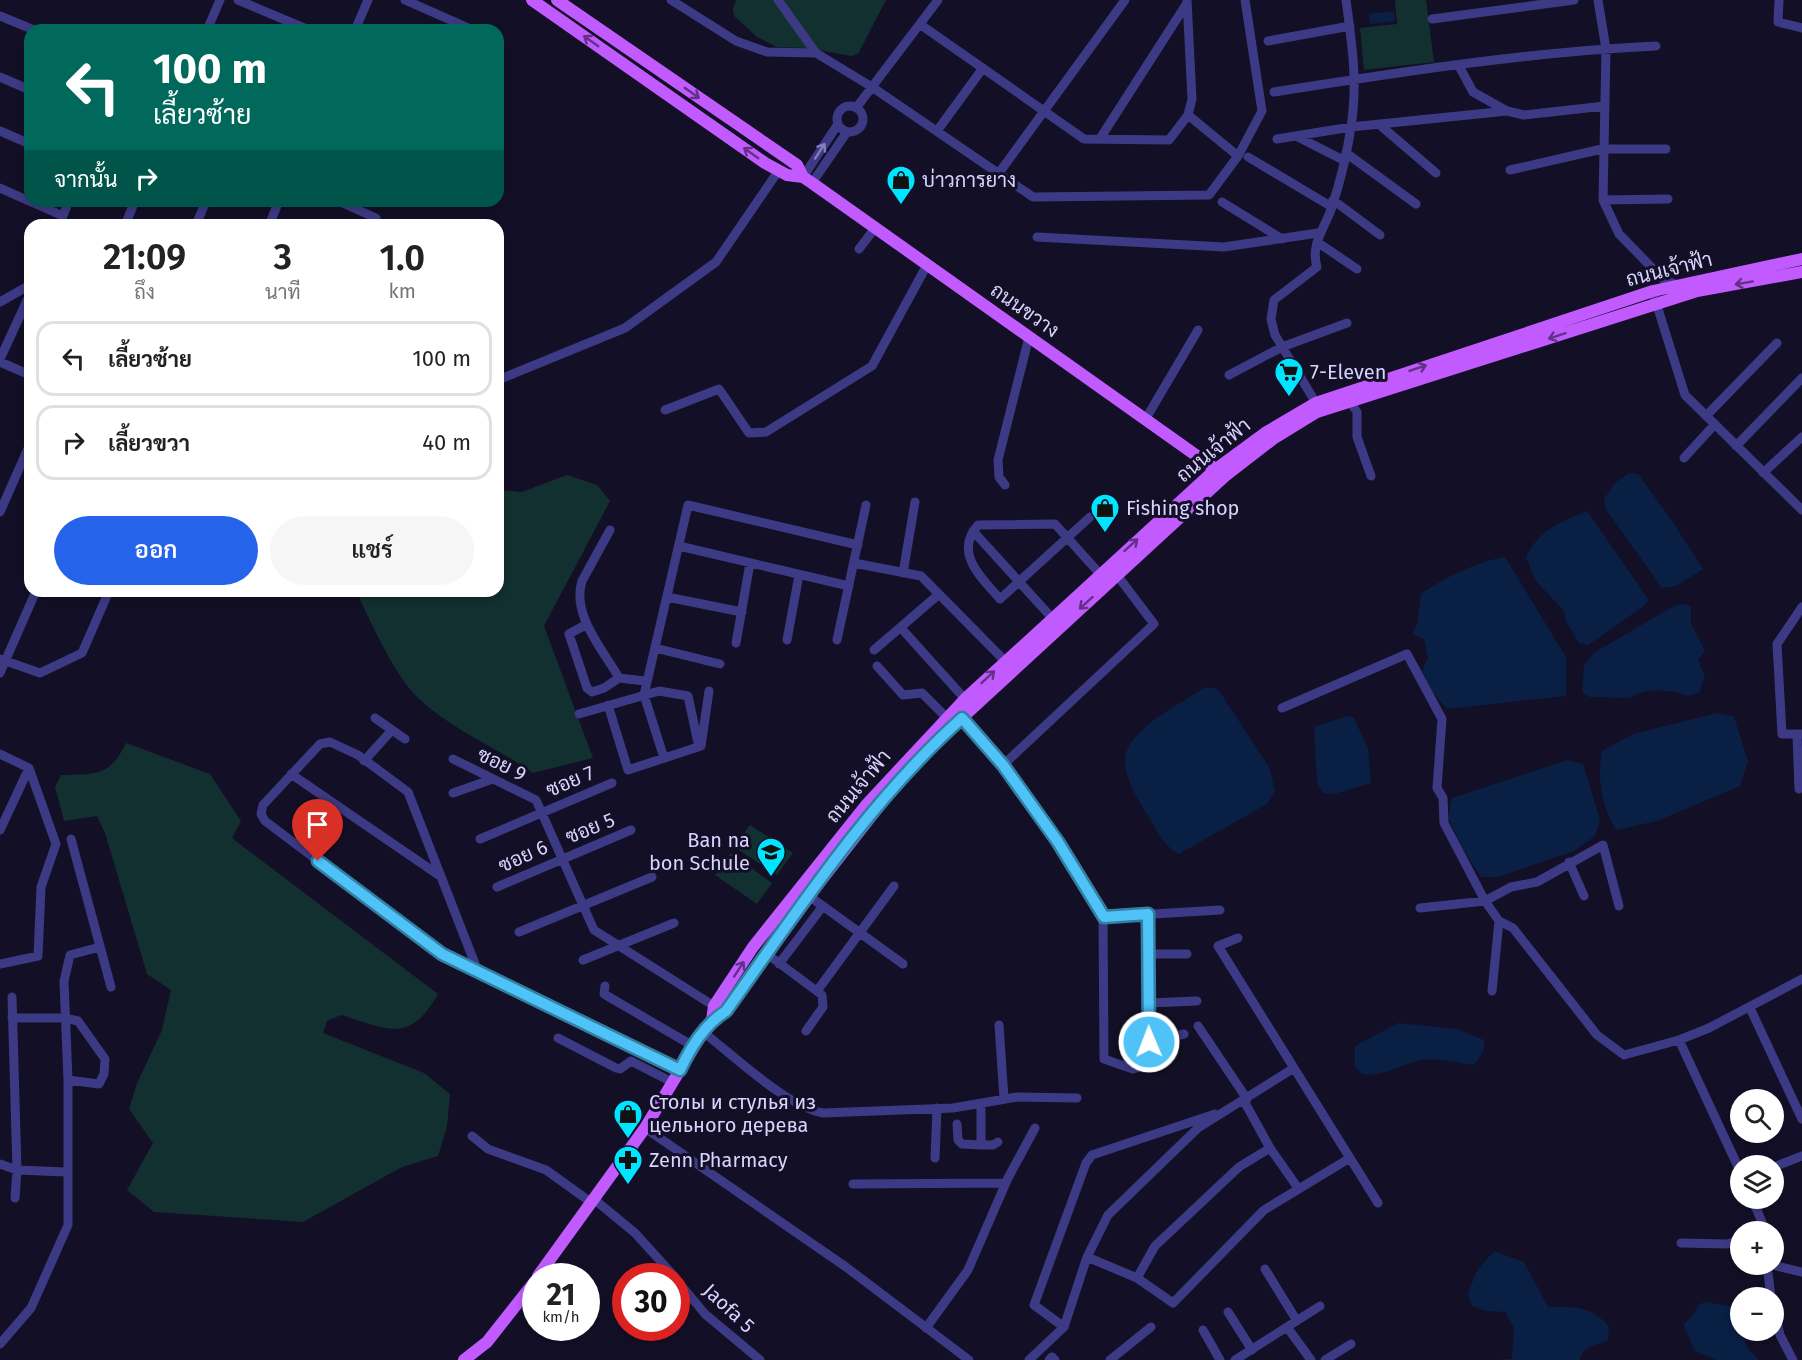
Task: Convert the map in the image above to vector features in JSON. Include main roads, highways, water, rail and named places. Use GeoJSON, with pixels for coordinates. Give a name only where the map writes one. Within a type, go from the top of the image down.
{"type":"FeatureCollection","features":[{"type":"Feature","properties":{"kind":"main road","name":"ถนนขวาง"},"geometry":{"type":"LineString","coordinates":[[532,0],[779,170],[807,180],[1220,473]]}},
{"type":"Feature","properties":{"kind":"main road","name":"ถนนขวาง"},"geometry":{"type":"LineString","coordinates":[[557,0],[797,165],[807,180]]}},
{"type":"Feature","properties":{"kind":"main road"},"geometry":{"type":"LineString","coordinates":[[653,84],[662,72]]}},
{"type":"Feature","properties":{"kind":"main road","name":"ถนนเจ้าฟ้า"},"geometry":{"type":"LineString","coordinates":[[712,1020],[714,1006],[753,948],[867,804],[947,718],[1100,574],[1265,433],[1316,403],[1653,291],[1802,259]]}},
{"type":"Feature","properties":{"kind":"main road","name":"ถนนเจ้าฟ้า"},"geometry":{"type":"LineString","coordinates":[[548,1263],[645,1128],[703,1032],[712,1020],[726,1011],[809,896],[890,792],[962,718],[1117,575],[1220,473],[1317,412],[1697,291],[1802,272]]}},
{"type":"Feature","properties":{"kind":"main road","name":"ถนนเจ้าฟ้า"},"geometry":{"type":"LineString","coordinates":[[464,1360],[487,1342],[522,1297]]}},
{"type":"Feature","properties":{"kind":"water"},"geometry":{"type":"Polygon","coordinates":[[[1394,11],[1395,21],[1370,24],[1369,14],[1394,11]]]}},
{"type":"Feature","properties":{"kind":"water"},"geometry":{"type":"Polygon","coordinates":[[[1628,473],[1638,474],[1703,569],[1676,586],[1662,588],[1605,508],[1604,499],[1615,483],[1628,473]]]}},
{"type":"Feature","properties":{"kind":"water"},"geometry":{"type":"Polygon","coordinates":[[[1587,511],[1649,600],[1644,606],[1588,645],[1579,643],[1565,620],[1565,612],[1535,580],[1526,557],[1544,533],[1587,511]]]}},
{"type":"Feature","properties":{"kind":"water"},"geometry":{"type":"Polygon","coordinates":[[[1505,557],[1566,657],[1566,696],[1447,709],[1433,693],[1422,671],[1428,658],[1424,639],[1412,634],[1417,624],[1421,594],[1461,571],[1483,562],[1505,557]]]}},
{"type":"Feature","properties":{"kind":"water"},"geometry":{"type":"Polygon","coordinates":[[[1682,604],[1691,606],[1691,623],[1705,651],[1698,660],[1705,676],[1699,693],[1688,696],[1675,692],[1650,691],[1630,698],[1590,697],[1582,693],[1584,665],[1595,652],[1672,607],[1682,604]]]}},
{"type":"Feature","properties":{"kind":"water"},"geometry":{"type":"Polygon","coordinates":[[[1205,687],[1218,689],[1269,767],[1275,791],[1267,804],[1179,854],[1164,841],[1138,800],[1129,780],[1125,760],[1128,749],[1145,728],[1205,687]]]}},
{"type":"Feature","properties":{"kind":"water"},"geometry":{"type":"Polygon","coordinates":[[[1717,713],[1734,717],[1748,761],[1740,786],[1657,821],[1616,830],[1601,792],[1602,751],[1633,734],[1717,713]]]}},
{"type":"Feature","properties":{"kind":"water"},"geometry":{"type":"Polygon","coordinates":[[[1347,716],[1354,718],[1368,748],[1371,783],[1338,793],[1324,794],[1317,783],[1314,727],[1347,716]]]}},
{"type":"Feature","properties":{"kind":"water"},"geometry":{"type":"Polygon","coordinates":[[[1567,760],[1583,764],[1600,820],[1595,836],[1574,851],[1498,877],[1481,877],[1463,849],[1448,818],[1452,798],[1567,760]]]}},
{"type":"Feature","properties":{"kind":"water"},"geometry":{"type":"Polygon","coordinates":[[[1398,1023],[1457,1029],[1484,1040],[1484,1050],[1474,1065],[1428,1059],[1377,1074],[1362,1074],[1355,1067],[1355,1046],[1398,1023]]]}},
{"type":"Feature","properties":{"kind":"water"},"geometry":{"type":"Polygon","coordinates":[[[1494,1251],[1524,1262],[1548,1307],[1582,1309],[1596,1314],[1609,1326],[1608,1341],[1587,1349],[1581,1355],[1580,1360],[1493,1360],[1512,1359],[1514,1328],[1505,1312],[1486,1311],[1472,1306],[1468,1294],[1476,1272],[1494,1251]]]}},
{"type":"Feature","properties":{"kind":"water"},"geometry":{"type":"Polygon","coordinates":[[[1705,1302],[1730,1306],[1730,1341],[1745,1341],[1749,1350],[1758,1360],[1716,1360],[1695,1351],[1683,1325],[1694,1314],[1698,1305],[1705,1302]]]}},
{"type":"Feature","properties":{"kind":"place","name":"บ่าวการยาง"},"geometry":{"type":"Point","coordinates":[901,206]}},
{"type":"Feature","properties":{"kind":"place","name":"7-Eleven"},"geometry":{"type":"Point","coordinates":[1289,398]}},
{"type":"Feature","properties":{"kind":"place","name":"Fishing shop"},"geometry":{"type":"Point","coordinates":[1105,534]}},
{"type":"Feature","properties":{"kind":"place","name":"Ban na bon Schule"},"geometry":{"type":"Point","coordinates":[771,878]}},
{"type":"Feature","properties":{"kind":"place","name":"Столы и стулья из цельного дерева"},"geometry":{"type":"Point","coordinates":[628,1140]}},
{"type":"Feature","properties":{"kind":"place","name":"Zenn Pharmacy"},"geometry":{"type":"Point","coordinates":[628,1186]}}]}
